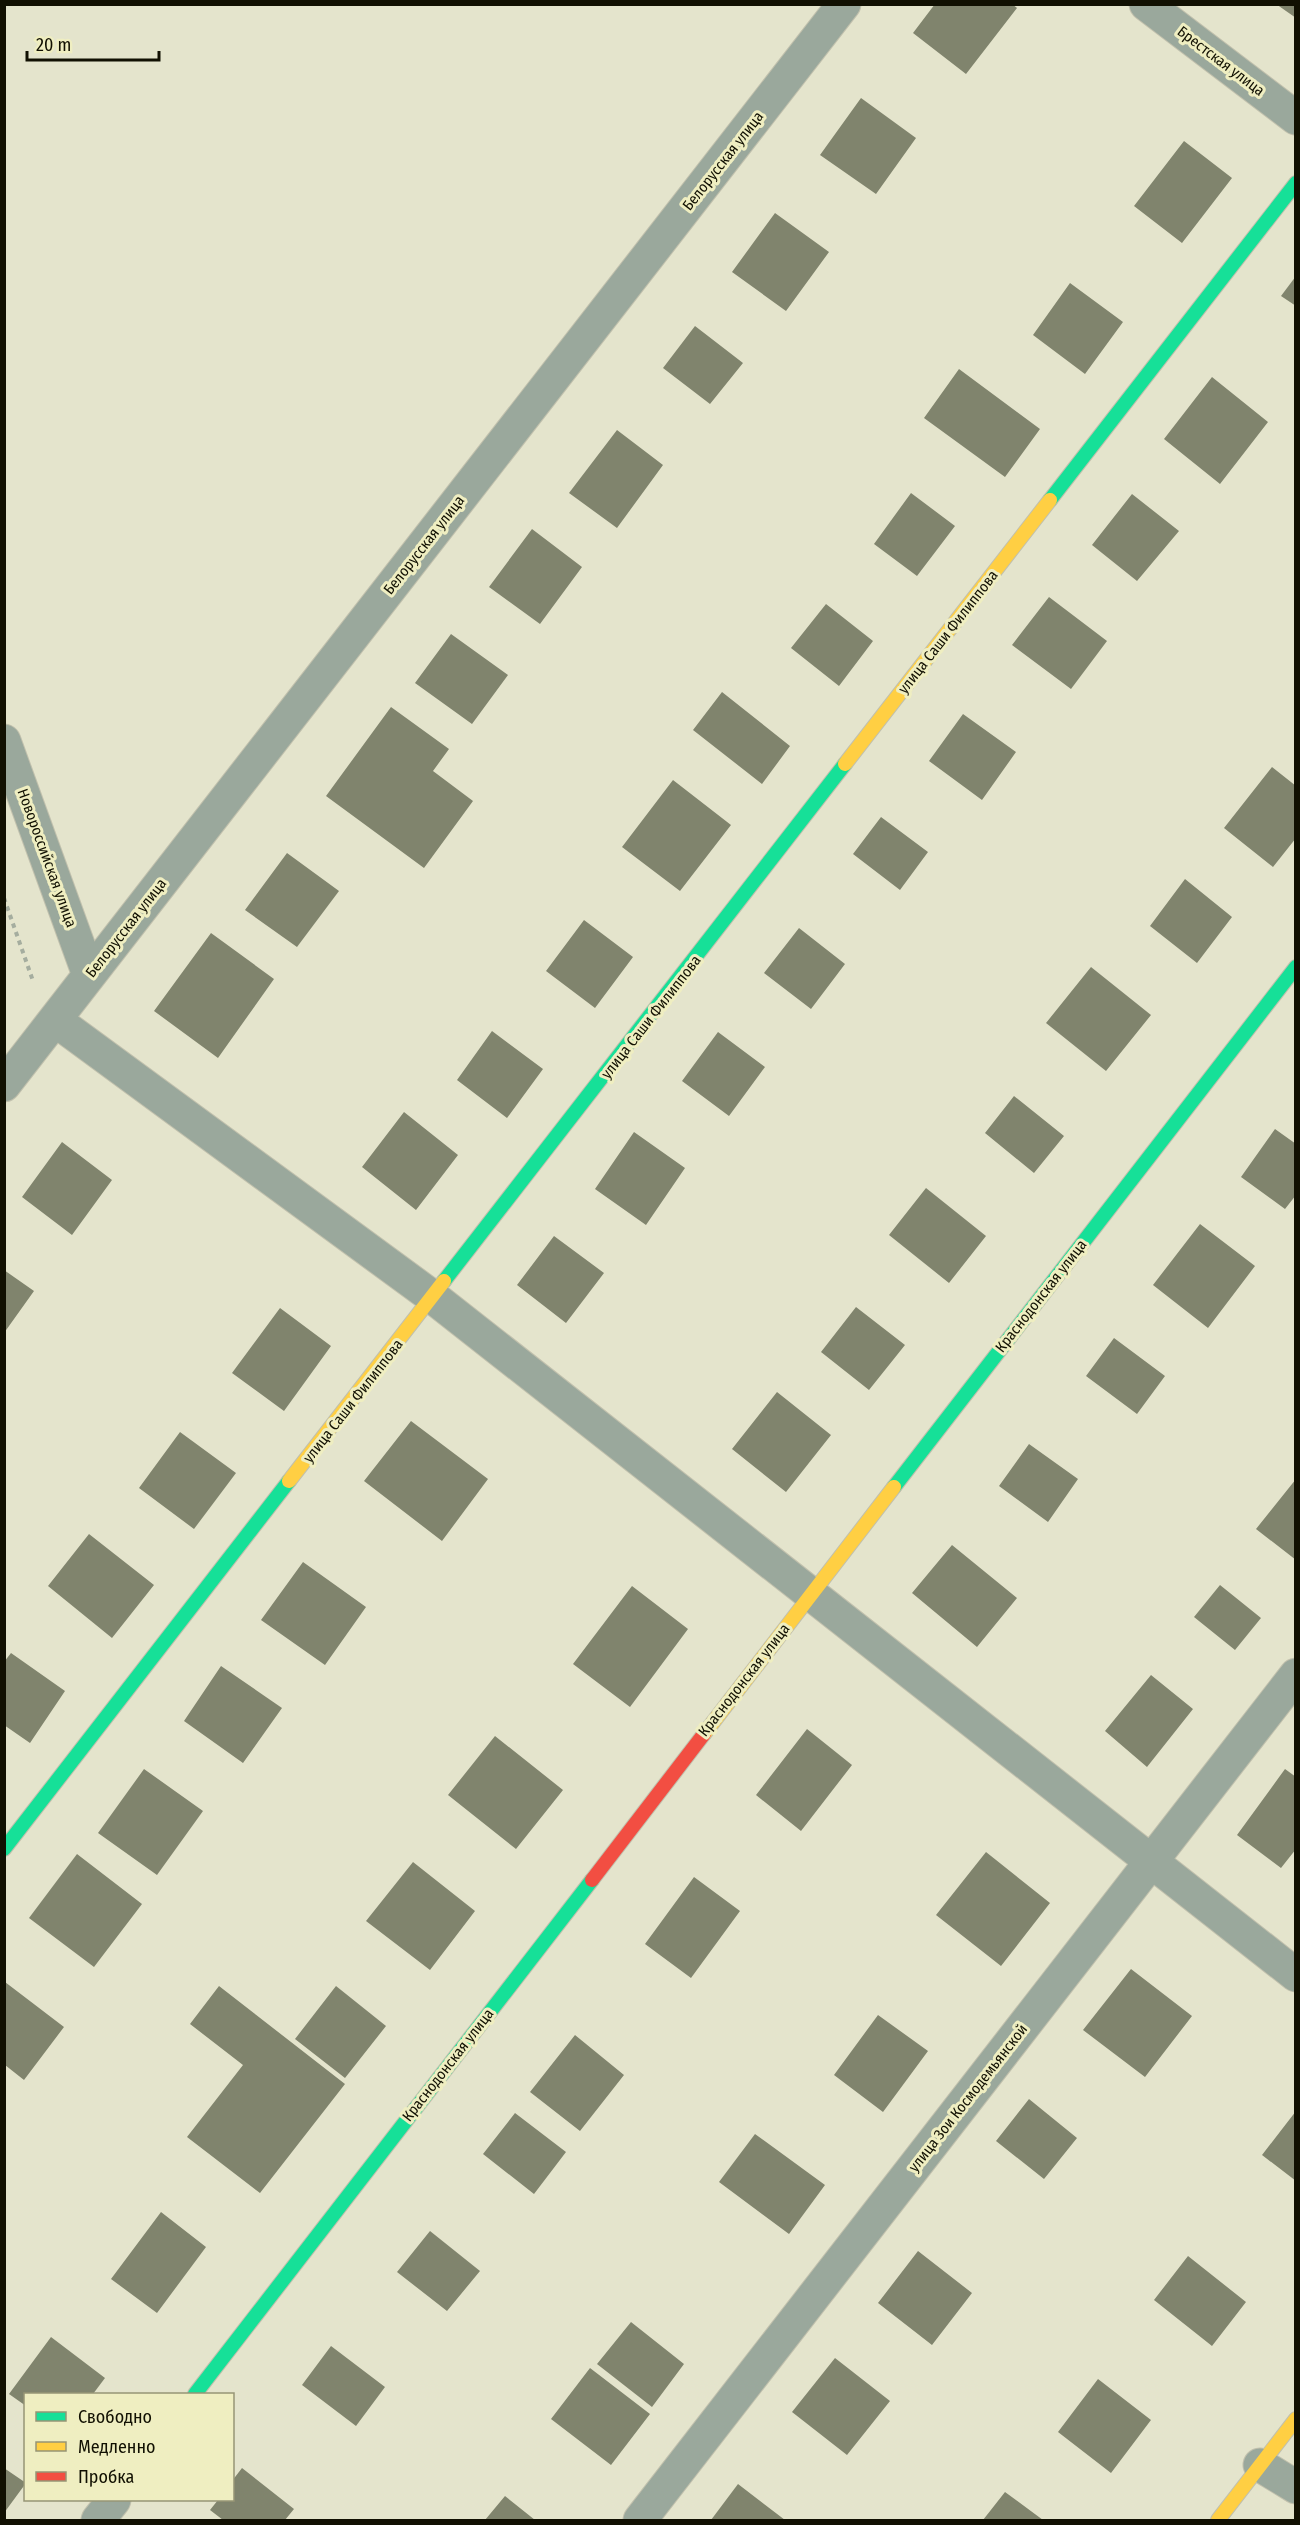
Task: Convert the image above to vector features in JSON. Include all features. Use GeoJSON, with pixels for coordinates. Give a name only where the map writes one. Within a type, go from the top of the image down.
{"type":"FeatureCollection","features":[{"type":"Feature","properties":{"kind":"street","name":"Белорусская улица"},"geometry":{"type":"LineString","coordinates":[[4,1085],[844,4]]}},
{"type":"Feature","properties":{"kind":"street","name":"Брестская улица"},"geometry":{"type":"LineString","coordinates":[[1146,4],[1296,118]]}},
{"type":"Feature","properties":{"kind":"street","name":"улица Саши Филиппова"},"geometry":{"type":"LineString","coordinates":[[4,1849],[434,1298],[1296,183]]}},
{"type":"Feature","properties":{"kind":"street","name":"Новороссийская улица"},"geometry":{"type":"LineString","coordinates":[[4,741],[89,975]]}},
{"type":"Feature","properties":{"kind":"street","name":"Краснодонская улица"},"geometry":{"type":"LineString","coordinates":[[196,2393],[1296,967]]}},
{"type":"Feature","properties":{"kind":"street"},"geometry":{"type":"LineString","coordinates":[[52,1024],[434,1298],[1296,1975]]}},
{"type":"Feature","properties":{"kind":"street","name":"улица Зои Космодемьянской"},"geometry":{"type":"LineString","coordinates":[[640,2520],[1296,1676]]}},
{"type":"Feature","properties":{"kind":"street"},"geometry":{"type":"LineString","coordinates":[[1218,2520],[1296,2420]]}},
{"type":"Feature","properties":{"kind":"street"},"geometry":{"type":"LineString","coordinates":[[1260,2465],[1296,2487]]}},
{"type":"Feature","properties":{"kind":"street"},"geometry":{"type":"LineString","coordinates":[[98,2520],[112,2501]]}},
{"type":"Feature","properties":{"kind":"path"},"geometry":{"type":"LineString","coordinates":[[4,898],[52,1024]]}},
{"type":"Feature","properties":{"kind":"building"},"geometry":{"type":"Polygon","coordinates":[[[935,4],[1012,4],[1017,8],[966,74],[913,33],[935,4]]]}},
{"type":"Feature","properties":{"kind":"building"},"geometry":{"type":"Polygon","coordinates":[[[1276,4],[1296,4],[1296,18],[1276,4]]]}},
{"type":"Feature","properties":{"kind":"building"},"geometry":{"type":"Polygon","coordinates":[[[861,98],[916,138],[876,194],[820,155],[861,98]]]}},
{"type":"Feature","properties":{"kind":"building"},"geometry":{"type":"Polygon","coordinates":[[[1184,141],[1232,178],[1182,243],[1134,206],[1184,141]]]}},
{"type":"Feature","properties":{"kind":"building"},"geometry":{"type":"Polygon","coordinates":[[[775,213],[829,252],[786,311],[732,272],[775,213]]]}},
{"type":"Feature","properties":{"kind":"building"},"geometry":{"type":"Polygon","coordinates":[[[1296,276],[1296,306],[1281,296],[1296,276]]]}},
{"type":"Feature","properties":{"kind":"building"},"geometry":{"type":"Polygon","coordinates":[[[1070,283],[1123,322],[1085,374],[1033,335],[1070,283]]]}},
{"type":"Feature","properties":{"kind":"building"},"geometry":{"type":"Polygon","coordinates":[[[695,326],[743,363],[710,404],[663,368],[695,326]]]}},
{"type":"Feature","properties":{"kind":"building"},"geometry":{"type":"Polygon","coordinates":[[[959,369],[1040,429],[1005,477],[924,418],[959,369]]]}},
{"type":"Feature","properties":{"kind":"building"},"geometry":{"type":"Polygon","coordinates":[[[1212,377],[1268,422],[1220,484],[1164,439],[1212,377]]]}},
{"type":"Feature","properties":{"kind":"building"},"geometry":{"type":"Polygon","coordinates":[[[617,430],[663,465],[617,528],[569,493],[617,430]]]}},
{"type":"Feature","properties":{"kind":"building"},"geometry":{"type":"Polygon","coordinates":[[[911,493],[955,526],[917,576],[874,544],[911,493]]]}},
{"type":"Feature","properties":{"kind":"building"},"geometry":{"type":"Polygon","coordinates":[[[1132,494],[1179,531],[1137,581],[1092,545],[1132,494]]]}},
{"type":"Feature","properties":{"kind":"building"},"geometry":{"type":"Polygon","coordinates":[[[532,529],[582,567],[540,624],[489,587],[532,529]]]}},
{"type":"Feature","properties":{"kind":"building"},"geometry":{"type":"Polygon","coordinates":[[[1049,597],[1107,641],[1071,689],[1012,645],[1049,597]]]}},
{"type":"Feature","properties":{"kind":"building"},"geometry":{"type":"Polygon","coordinates":[[[826,604],[873,641],[839,686],[791,648],[826,604]]]}},
{"type":"Feature","properties":{"kind":"building"},"geometry":{"type":"Polygon","coordinates":[[[451,634],[508,675],[472,724],[415,683],[451,634]]]}},
{"type":"Feature","properties":{"kind":"building"},"geometry":{"type":"Polygon","coordinates":[[[722,692],[790,746],[762,784],[693,730],[722,692]]]}},
{"type":"Feature","properties":{"kind":"building"},"geometry":{"type":"Polygon","coordinates":[[[391,707],[449,749],[433,771],[473,801],[424,868],[326,796],[391,707]]]}},
{"type":"Feature","properties":{"kind":"building"},"geometry":{"type":"Polygon","coordinates":[[[963,714],[1016,752],[982,800],[929,761],[963,714]]]}},
{"type":"Feature","properties":{"kind":"building"},"geometry":{"type":"Polygon","coordinates":[[[1272,767],[1296,786],[1296,838],[1273,867],[1224,828],[1272,767]]]}},
{"type":"Feature","properties":{"kind":"building"},"geometry":{"type":"Polygon","coordinates":[[[673,780],[731,825],[680,891],[622,847],[673,780]]]}},
{"type":"Feature","properties":{"kind":"building"},"geometry":{"type":"Polygon","coordinates":[[[881,817],[928,852],[900,890],[853,854],[881,817]]]}},
{"type":"Feature","properties":{"kind":"building"},"geometry":{"type":"Polygon","coordinates":[[[287,853],[339,891],[297,947],[245,910],[287,853]]]}},
{"type":"Feature","properties":{"kind":"building"},"geometry":{"type":"Polygon","coordinates":[[[1185,879],[1232,917],[1197,963],[1150,926],[1185,879]]]}},
{"type":"Feature","properties":{"kind":"building"},"geometry":{"type":"Polygon","coordinates":[[[584,920],[633,957],[595,1008],[546,971],[584,920]]]}},
{"type":"Feature","properties":{"kind":"building"},"geometry":{"type":"Polygon","coordinates":[[[799,928],[845,964],[811,1009],[764,973],[799,928]]]}},
{"type":"Feature","properties":{"kind":"building"},"geometry":{"type":"Polygon","coordinates":[[[211,933],[274,979],[218,1058],[154,1011],[211,933]]]}},
{"type":"Feature","properties":{"kind":"building"},"geometry":{"type":"Polygon","coordinates":[[[1091,967],[1151,1015],[1106,1071],[1046,1023],[1091,967]]]}},
{"type":"Feature","properties":{"kind":"building"},"geometry":{"type":"Polygon","coordinates":[[[492,1031],[543,1069],[507,1118],[457,1080],[492,1031]]]}},
{"type":"Feature","properties":{"kind":"building"},"geometry":{"type":"Polygon","coordinates":[[[718,1032],[765,1067],[729,1116],[682,1081],[718,1032]]]}},
{"type":"Feature","properties":{"kind":"building"},"geometry":{"type":"Polygon","coordinates":[[[1014,1096],[1064,1136],[1034,1173],[985,1133],[1014,1096]]]}},
{"type":"Feature","properties":{"kind":"building"},"geometry":{"type":"Polygon","coordinates":[[[404,1112],[458,1155],[416,1210],[362,1167],[404,1112]]]}},
{"type":"Feature","properties":{"kind":"building"},"geometry":{"type":"Polygon","coordinates":[[[1275,1129],[1296,1144],[1296,1195],[1285,1209],[1241,1177],[1275,1129]]]}},
{"type":"Feature","properties":{"kind":"building"},"geometry":{"type":"Polygon","coordinates":[[[634,1132],[685,1168],[646,1225],[595,1189],[634,1132]]]}},
{"type":"Feature","properties":{"kind":"building"},"geometry":{"type":"Polygon","coordinates":[[[62,1142],[112,1180],[72,1235],[22,1197],[62,1142]]]}},
{"type":"Feature","properties":{"kind":"building"},"geometry":{"type":"Polygon","coordinates":[[[926,1188],[986,1236],[949,1283],[889,1235],[926,1188]]]}},
{"type":"Feature","properties":{"kind":"building"},"geometry":{"type":"Polygon","coordinates":[[[1200,1224],[1255,1266],[1208,1328],[1153,1285],[1200,1224]]]}},
{"type":"Feature","properties":{"kind":"building"},"geometry":{"type":"Polygon","coordinates":[[[554,1236],[604,1273],[566,1323],[517,1285],[554,1236]]]}},
{"type":"Feature","properties":{"kind":"building"},"geometry":{"type":"Polygon","coordinates":[[[4,1270],[34,1291],[4,1333],[4,1270]]]}},
{"type":"Feature","properties":{"kind":"building"},"geometry":{"type":"Polygon","coordinates":[[[856,1307],[905,1345],[869,1390],[821,1352],[856,1307]]]}},
{"type":"Feature","properties":{"kind":"building"},"geometry":{"type":"Polygon","coordinates":[[[280,1308],[331,1346],[284,1411],[232,1373],[280,1308]]]}},
{"type":"Feature","properties":{"kind":"building"},"geometry":{"type":"Polygon","coordinates":[[[1114,1338],[1165,1376],[1137,1414],[1086,1376],[1114,1338]]]}},
{"type":"Feature","properties":{"kind":"building"},"geometry":{"type":"Polygon","coordinates":[[[777,1392],[831,1435],[786,1492],[732,1449],[777,1392]]]}},
{"type":"Feature","properties":{"kind":"building"},"geometry":{"type":"Polygon","coordinates":[[[411,1421],[488,1479],[442,1541],[364,1481],[411,1421]]]}},
{"type":"Feature","properties":{"kind":"building"},"geometry":{"type":"Polygon","coordinates":[[[180,1432],[236,1473],[194,1529],[139,1488],[180,1432]]]}},
{"type":"Feature","properties":{"kind":"building"},"geometry":{"type":"Polygon","coordinates":[[[1029,1444],[1078,1479],[1048,1522],[999,1486],[1029,1444]]]}},
{"type":"Feature","properties":{"kind":"building"},"geometry":{"type":"Polygon","coordinates":[[[1296,1479],[1296,1560],[1256,1529],[1296,1479]]]}},
{"type":"Feature","properties":{"kind":"building"},"geometry":{"type":"Polygon","coordinates":[[[89,1534],[154,1585],[112,1638],[48,1586],[89,1534]]]}},
{"type":"Feature","properties":{"kind":"building"},"geometry":{"type":"Polygon","coordinates":[[[952,1545],[1017,1598],[977,1647],[912,1593],[952,1545]]]}},
{"type":"Feature","properties":{"kind":"building"},"geometry":{"type":"Polygon","coordinates":[[[303,1562],[366,1607],[325,1665],[261,1620],[303,1562]]]}},
{"type":"Feature","properties":{"kind":"building"},"geometry":{"type":"Polygon","coordinates":[[[1220,1585],[1261,1618],[1235,1650],[1194,1617],[1220,1585]]]}},
{"type":"Feature","properties":{"kind":"building"},"geometry":{"type":"Polygon","coordinates":[[[632,1586],[688,1629],[630,1707],[573,1664],[632,1586]]]}},
{"type":"Feature","properties":{"kind":"building"},"geometry":{"type":"Polygon","coordinates":[[[11,1653],[65,1691],[30,1743],[4,1725],[4,1662],[11,1653]]]}},
{"type":"Feature","properties":{"kind":"building"},"geometry":{"type":"Polygon","coordinates":[[[221,1666],[282,1708],[243,1763],[184,1721],[221,1666]]]}},
{"type":"Feature","properties":{"kind":"building"},"geometry":{"type":"Polygon","coordinates":[[[1151,1675],[1193,1709],[1147,1767],[1105,1731],[1151,1675]]]}},
{"type":"Feature","properties":{"kind":"building"},"geometry":{"type":"Polygon","coordinates":[[[807,1729],[852,1765],[801,1831],[756,1795],[807,1729]]]}},
{"type":"Feature","properties":{"kind":"building"},"geometry":{"type":"Polygon","coordinates":[[[495,1736],[563,1790],[516,1849],[448,1795],[495,1736]]]}},
{"type":"Feature","properties":{"kind":"building"},"geometry":{"type":"Polygon","coordinates":[[[144,1769],[203,1811],[157,1875],[98,1833],[144,1769]]]}},
{"type":"Feature","properties":{"kind":"building"},"geometry":{"type":"Polygon","coordinates":[[[1285,1769],[1296,1777],[1296,1849],[1281,1868],[1237,1835],[1285,1769]]]}},
{"type":"Feature","properties":{"kind":"building"},"geometry":{"type":"Polygon","coordinates":[[[986,1852],[1050,1903],[1001,1966],[936,1915],[986,1852]]]}},
{"type":"Feature","properties":{"kind":"building"},"geometry":{"type":"Polygon","coordinates":[[[77,1854],[142,1904],[94,1967],[29,1918],[77,1854]]]}},
{"type":"Feature","properties":{"kind":"building"},"geometry":{"type":"Polygon","coordinates":[[[413,1862],[475,1911],[430,1970],[366,1921],[413,1862]]]}},
{"type":"Feature","properties":{"kind":"building"},"geometry":{"type":"Polygon","coordinates":[[[694,1877],[740,1911],[691,1978],[645,1944],[694,1877]]]}},
{"type":"Feature","properties":{"kind":"building"},"geometry":{"type":"Polygon","coordinates":[[[1131,1969],[1192,2016],[1145,2077],[1083,2030],[1131,1969]]]}},
{"type":"Feature","properties":{"kind":"building"},"geometry":{"type":"Polygon","coordinates":[[[5,1982],[64,2027],[24,2080],[5,2065],[5,1982]]]}},
{"type":"Feature","properties":{"kind":"building"},"geometry":{"type":"Polygon","coordinates":[[[219,1986],[345,2084],[260,2193],[187,2137],[243,2065],[190,2024],[219,1986]]]}},
{"type":"Feature","properties":{"kind":"building"},"geometry":{"type":"Polygon","coordinates":[[[336,1986],[386,2026],[345,2078],[295,2039],[336,1986]]]}},
{"type":"Feature","properties":{"kind":"building"},"geometry":{"type":"Polygon","coordinates":[[[878,2015],[928,2051],[883,2112],[834,2075],[878,2015]]]}},
{"type":"Feature","properties":{"kind":"building"},"geometry":{"type":"Polygon","coordinates":[[[575,2035],[624,2075],[580,2131],[530,2092],[575,2035]]]}},
{"type":"Feature","properties":{"kind":"building"},"geometry":{"type":"Polygon","coordinates":[[[1029,2099],[1077,2138],[1044,2179],[996,2141],[1029,2099]]]}},
{"type":"Feature","properties":{"kind":"building"},"geometry":{"type":"Polygon","coordinates":[[[1296,2111],[1296,2181],[1262,2155],[1296,2111]]]}},
{"type":"Feature","properties":{"kind":"building"},"geometry":{"type":"Polygon","coordinates":[[[515,2113],[566,2152],[534,2194],[483,2154],[515,2113]]]}},
{"type":"Feature","properties":{"kind":"building"},"geometry":{"type":"Polygon","coordinates":[[[755,2134],[825,2185],[789,2234],[719,2182],[755,2134]]]}},
{"type":"Feature","properties":{"kind":"building"},"geometry":{"type":"Polygon","coordinates":[[[161,2212],[206,2247],[157,2313],[111,2279],[161,2212]]]}},
{"type":"Feature","properties":{"kind":"building"},"geometry":{"type":"Polygon","coordinates":[[[430,2231],[480,2271],[447,2311],[397,2272],[430,2231]]]}},
{"type":"Feature","properties":{"kind":"building"},"geometry":{"type":"Polygon","coordinates":[[[918,2251],[972,2293],[932,2345],[878,2303],[918,2251]]]}},
{"type":"Feature","properties":{"kind":"building"},"geometry":{"type":"Polygon","coordinates":[[[1188,2256],[1246,2302],[1212,2346],[1154,2300],[1188,2256]]]}},
{"type":"Feature","properties":{"kind":"building"},"geometry":{"type":"Polygon","coordinates":[[[631,2322],[684,2364],[652,2407],[597,2364],[631,2322]]]}},
{"type":"Feature","properties":{"kind":"building"},"geometry":{"type":"Polygon","coordinates":[[[51,2337],[105,2378],[94,2393],[24,2393],[24,2405],[9,2394],[51,2337]]]}},
{"type":"Feature","properties":{"kind":"building"},"geometry":{"type":"Polygon","coordinates":[[[331,2346],[385,2387],[356,2426],[302,2385],[331,2346]]]}},
{"type":"Feature","properties":{"kind":"building"},"geometry":{"type":"Polygon","coordinates":[[[835,2358],[890,2401],[847,2455],[792,2412],[835,2358]]]}},
{"type":"Feature","properties":{"kind":"building"},"geometry":{"type":"Polygon","coordinates":[[[590,2368],[650,2414],[611,2465],[551,2419],[590,2368]]]}},
{"type":"Feature","properties":{"kind":"building"},"geometry":{"type":"Polygon","coordinates":[[[1098,2379],[1151,2420],[1111,2473],[1058,2432],[1098,2379]]]}},
{"type":"Feature","properties":{"kind":"building"},"geometry":{"type":"Polygon","coordinates":[[[4,2468],[24,2482],[24,2486],[4,2513],[4,2468]]]}},
{"type":"Feature","properties":{"kind":"building"},"geometry":{"type":"Polygon","coordinates":[[[242,2468],[294,2509],[285,2520],[223,2520],[210,2510],[217,2501],[234,2501],[234,2478],[242,2468]]]}},
{"type":"Feature","properties":{"kind":"building"},"geometry":{"type":"Polygon","coordinates":[[[738,2484],[785,2520],[711,2520],[738,2484]]]}},
{"type":"Feature","properties":{"kind":"building"},"geometry":{"type":"Polygon","coordinates":[[[1005,2492],[1043,2520],[983,2520],[1005,2492]]]}},
{"type":"Feature","properties":{"kind":"building"},"geometry":{"type":"Polygon","coordinates":[[[505,2496],[535,2520],[485,2520],[505,2496]]]}},
{"type":"Feature","properties":{"kind":"traffic: fast"},"geometry":{"type":"LineString","coordinates":[[1050,500],[1296,183]]}},
{"type":"Feature","properties":{"kind":"traffic: fast"},"geometry":{"type":"LineString","coordinates":[[444,1281],[845,764]]}},
{"type":"Feature","properties":{"kind":"traffic: fast"},"geometry":{"type":"LineString","coordinates":[[894,1487],[1296,967]]}},
{"type":"Feature","properties":{"kind":"traffic: fast"},"geometry":{"type":"LineString","coordinates":[[4,1849],[289,1481]]}},
{"type":"Feature","properties":{"kind":"traffic: fast"},"geometry":{"type":"LineString","coordinates":[[196,2393],[592,1880]]}},
{"type":"Feature","properties":{"kind":"traffic: slow"},"geometry":{"type":"LineString","coordinates":[[845,764],[1050,500]]}},
{"type":"Feature","properties":{"kind":"traffic: slow"},"geometry":{"type":"LineString","coordinates":[[289,1481],[444,1281]]}},
{"type":"Feature","properties":{"kind":"traffic: slow"},"geometry":{"type":"LineString","coordinates":[[704,1734],[894,1487]]}},
{"type":"Feature","properties":{"kind":"traffic: slow"},"geometry":{"type":"LineString","coordinates":[[1218,2520],[1296,2419]]}},
{"type":"Feature","properties":{"kind":"traffic: jam"},"geometry":{"type":"LineString","coordinates":[[592,1880],[704,1734]]}}]}
